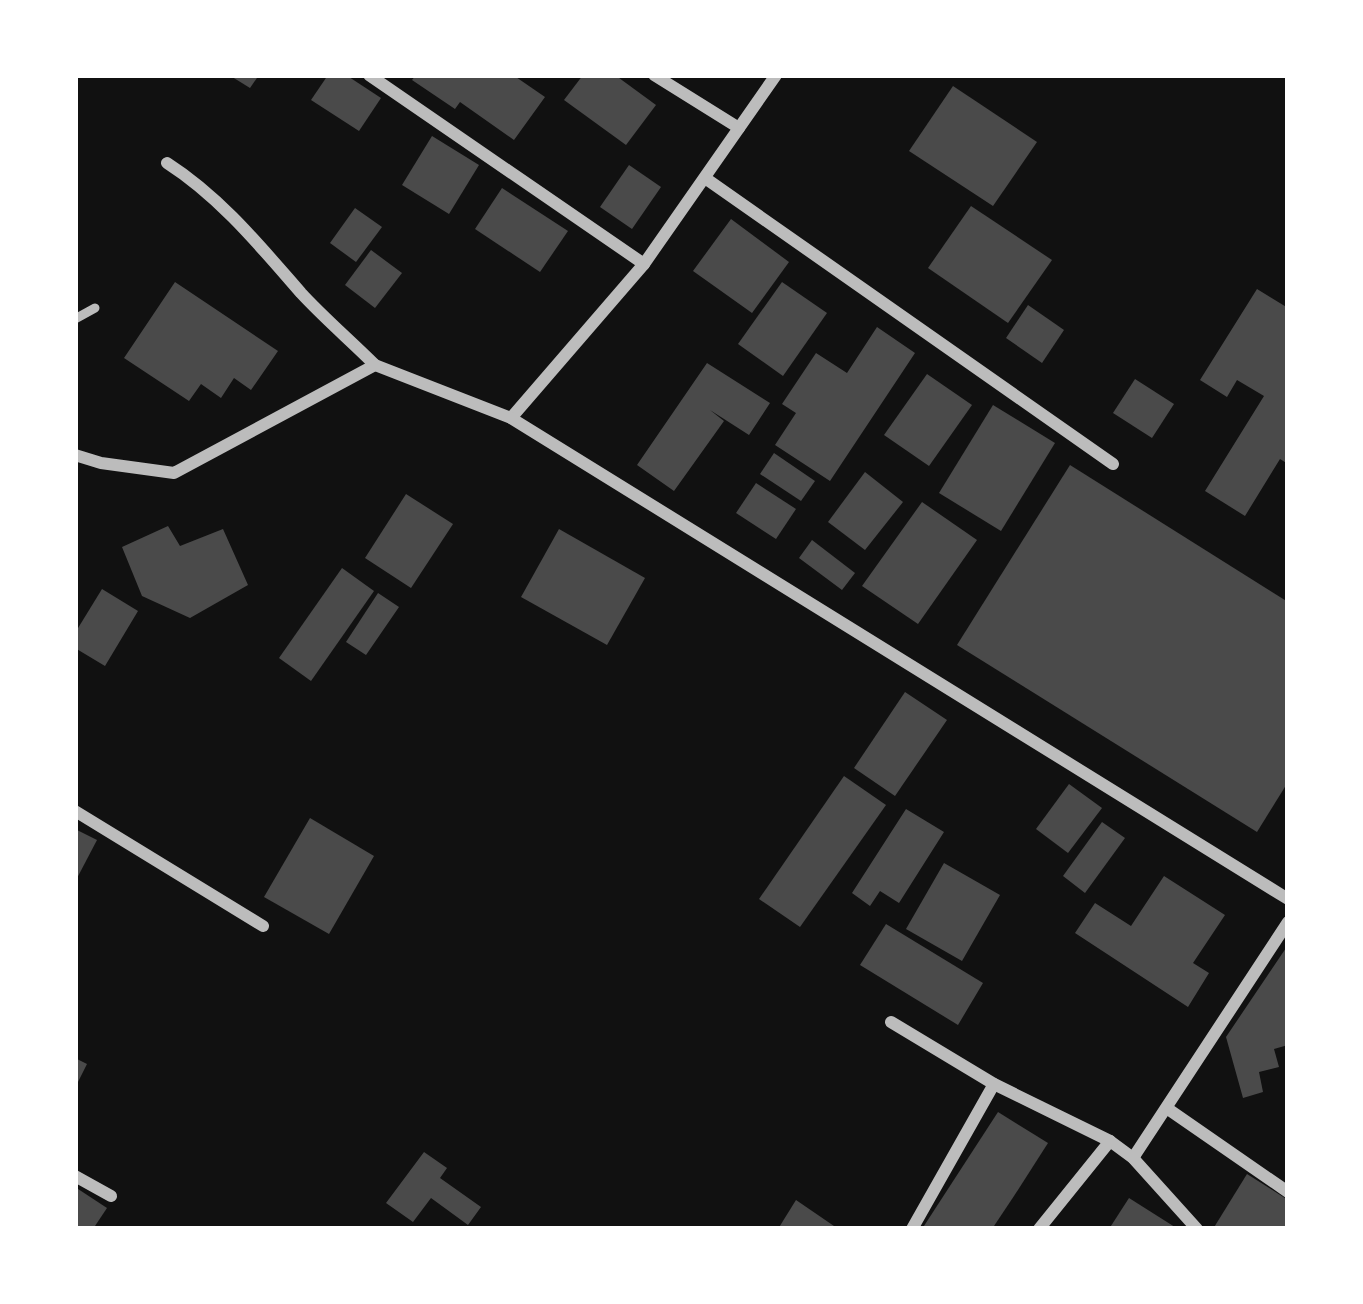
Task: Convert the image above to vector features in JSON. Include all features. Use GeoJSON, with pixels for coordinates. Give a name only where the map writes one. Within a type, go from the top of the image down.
{"type":"FeatureCollection","features":[{"type":"Feature","properties":{"kind":"street"},"geometry":{"type":"LineString","coordinates":[[369,75],[644,264]]}},
{"type":"Feature","properties":{"kind":"street"},"geometry":{"type":"LineString","coordinates":[[654,75],[739,128]]}},
{"type":"Feature","properties":{"kind":"street"},"geometry":{"type":"LineString","coordinates":[[511,418],[644,264],[776,75]]}},
{"type":"Feature","properties":{"kind":"street"},"geometry":{"type":"LineString","coordinates":[[167,163],[199,183],[375,365],[511,418],[1288,899]]}},
{"type":"Feature","properties":{"kind":"street"},"geometry":{"type":"LineString","coordinates":[[705,178],[1113,464]]}},
{"type":"Feature","properties":{"kind":"street"},"geometry":{"type":"LineString","coordinates":[[75,455],[174,473],[375,365]]}},
{"type":"Feature","properties":{"kind":"street"},"geometry":{"type":"LineString","coordinates":[[75,811],[263,926]]}},
{"type":"Feature","properties":{"kind":"street"},"geometry":{"type":"LineString","coordinates":[[1133,1158],[1288,922]]}},
{"type":"Feature","properties":{"kind":"street"},"geometry":{"type":"LineString","coordinates":[[891,1022],[994,1084],[1110,1142],[1133,1158],[1197,1229]]}},
{"type":"Feature","properties":{"kind":"street"},"geometry":{"type":"LineString","coordinates":[[912,1229],[994,1084]]}},
{"type":"Feature","properties":{"kind":"street"},"geometry":{"type":"LineString","coordinates":[[1168,1109],[1288,1192]]}},
{"type":"Feature","properties":{"kind":"street"},"geometry":{"type":"LineString","coordinates":[[1039,1229],[1110,1142]]}},
{"type":"Feature","properties":{"kind":"street"},"geometry":{"type":"LineString","coordinates":[[75,1176],[111,1196]]}},
{"type":"Feature","properties":{"kind":"lane"},"geometry":{"type":"LineString","coordinates":[[75,319],[95,308]]}},
{"type":"Feature","properties":{"kind":"building"},"geometry":{"type":"Polygon","coordinates":[[[229,75],[259,75],[250,88],[229,75]]]}},
{"type":"Feature","properties":{"kind":"building"},"geometry":{"type":"Polygon","coordinates":[[[328,75],[346,75],[381,98],[359,131],[311,100],[328,75]]]}},
{"type":"Feature","properties":{"kind":"building"},"geometry":{"type":"Polygon","coordinates":[[[416,75],[513,75],[545,97],[514,140],[460,102],[455,109],[412,80],[416,75]]]}},
{"type":"Feature","properties":{"kind":"building"},"geometry":{"type":"Polygon","coordinates":[[[583,75],[615,75],[656,105],[626,145],[564,100],[583,75]]]}},
{"type":"Feature","properties":{"kind":"building"},"geometry":{"type":"Polygon","coordinates":[[[953,86],[1037,142],[993,206],[909,151],[953,86]]]}},
{"type":"Feature","properties":{"kind":"building"},"geometry":{"type":"Polygon","coordinates":[[[432,136],[479,165],[449,214],[402,185],[432,136]]]}},
{"type":"Feature","properties":{"kind":"building"},"geometry":{"type":"Polygon","coordinates":[[[629,165],[661,187],[632,229],[600,207],[629,165]]]}},
{"type":"Feature","properties":{"kind":"building"},"geometry":{"type":"Polygon","coordinates":[[[502,188],[568,231],[540,272],[475,229],[502,188]]]}},
{"type":"Feature","properties":{"kind":"building"},"geometry":{"type":"Polygon","coordinates":[[[971,206],[1052,260],[1008,323],[928,268],[971,206]]]}},
{"type":"Feature","properties":{"kind":"building"},"geometry":{"type":"Polygon","coordinates":[[[355,208],[382,227],[356,262],[330,243],[355,208]]]}},
{"type":"Feature","properties":{"kind":"building"},"geometry":{"type":"Polygon","coordinates":[[[731,219],[789,262],[752,313],[693,271],[731,219]]]}},
{"type":"Feature","properties":{"kind":"building"},"geometry":{"type":"Polygon","coordinates":[[[371,250],[402,273],[375,308],[345,285],[371,250]]]}},
{"type":"Feature","properties":{"kind":"building"},"geometry":{"type":"Polygon","coordinates":[[[175,282],[278,351],[251,390],[234,378],[221,398],[201,384],[189,401],[124,358],[175,282]]]}},
{"type":"Feature","properties":{"kind":"building"},"geometry":{"type":"Polygon","coordinates":[[[782,282],[827,313],[783,376],[738,344],[782,282]]]}},
{"type":"Feature","properties":{"kind":"building"},"geometry":{"type":"Polygon","coordinates":[[[1257,289],[1288,308],[1288,464],[1280,459],[1245,516],[1205,491],[1264,396],[1237,380],[1227,397],[1200,380],[1257,289]]]}},
{"type":"Feature","properties":{"kind":"building"},"geometry":{"type":"Polygon","coordinates":[[[1028,305],[1064,330],[1042,363],[1006,338],[1028,305]]]}},
{"type":"Feature","properties":{"kind":"building"},"geometry":{"type":"Polygon","coordinates":[[[877,327],[915,353],[830,481],[775,445],[796,413],[782,404],[816,353],[847,373],[877,327]]]}},
{"type":"Feature","properties":{"kind":"building"},"geometry":{"type":"Polygon","coordinates":[[[707,363],[770,403],[749,435],[710,410],[724,421],[674,491],[637,465],[707,363]]]}},
{"type":"Feature","properties":{"kind":"building"},"geometry":{"type":"Polygon","coordinates":[[[927,374],[972,405],[929,466],[884,435],[927,374]]]}},
{"type":"Feature","properties":{"kind":"building"},"geometry":{"type":"Polygon","coordinates":[[[1135,379],[1174,404],[1152,438],[1113,413],[1135,379]]]}},
{"type":"Feature","properties":{"kind":"building"},"geometry":{"type":"Polygon","coordinates":[[[993,405],[1055,443],[1001,531],[939,493],[993,405]]]}},
{"type":"Feature","properties":{"kind":"building"},"geometry":{"type":"Polygon","coordinates":[[[774,453],[815,481],[801,501],[760,474],[774,453]]]}},
{"type":"Feature","properties":{"kind":"building"},"geometry":{"type":"Polygon","coordinates":[[[1070,465],[1288,602],[1288,782],[1257,832],[957,645],[1070,465]]]}},
{"type":"Feature","properties":{"kind":"building"},"geometry":{"type":"Polygon","coordinates":[[[865,472],[903,502],[865,550],[828,522],[865,472]]]}},
{"type":"Feature","properties":{"kind":"building"},"geometry":{"type":"Polygon","coordinates":[[[756,483],[796,509],[776,539],[736,513],[756,483]]]}},
{"type":"Feature","properties":{"kind":"building"},"geometry":{"type":"Polygon","coordinates":[[[406,494],[453,524],[411,588],[365,558],[406,494]]]}},
{"type":"Feature","properties":{"kind":"building"},"geometry":{"type":"Polygon","coordinates":[[[922,502],[977,540],[918,624],[862,586],[922,502]]]}},
{"type":"Feature","properties":{"kind":"building"},"geometry":{"type":"Polygon","coordinates":[[[168,526],[180,546],[223,529],[248,585],[190,618],[142,596],[122,547],[168,526]]]}},
{"type":"Feature","properties":{"kind":"building"},"geometry":{"type":"Polygon","coordinates":[[[559,529],[645,578],[607,645],[521,597],[559,529]]]}},
{"type":"Feature","properties":{"kind":"building"},"geometry":{"type":"Polygon","coordinates":[[[812,540],[855,573],[842,590],[799,558],[812,540]]]}},
{"type":"Feature","properties":{"kind":"building"},"geometry":{"type":"Polygon","coordinates":[[[342,568],[374,591],[311,681],[279,658],[342,568]]]}},
{"type":"Feature","properties":{"kind":"building"},"geometry":{"type":"Polygon","coordinates":[[[102,589],[138,611],[105,666],[75,648],[75,633],[102,589]]]}},
{"type":"Feature","properties":{"kind":"building"},"geometry":{"type":"Polygon","coordinates":[[[378,593],[399,607],[366,655],[346,642],[378,593]]]}},
{"type":"Feature","properties":{"kind":"building"},"geometry":{"type":"Polygon","coordinates":[[[905,692],[947,720],[895,796],[854,768],[905,692]]]}},
{"type":"Feature","properties":{"kind":"building"},"geometry":{"type":"Polygon","coordinates":[[[844,776],[886,805],[800,927],[759,899],[844,776]]]}},
{"type":"Feature","properties":{"kind":"building"},"geometry":{"type":"Polygon","coordinates":[[[1069,784],[1102,808],[1068,853],[1036,829],[1069,784]]]}},
{"type":"Feature","properties":{"kind":"building"},"geometry":{"type":"Polygon","coordinates":[[[906,809],[944,832],[899,903],[880,891],[870,906],[852,893],[906,809]]]}},
{"type":"Feature","properties":{"kind":"building"},"geometry":{"type":"Polygon","coordinates":[[[310,818],[374,856],[329,934],[264,897],[310,818]]]}},
{"type":"Feature","properties":{"kind":"building"},"geometry":{"type":"Polygon","coordinates":[[[1102,822],[1125,838],[1085,893],[1063,876],[1102,822]]]}},
{"type":"Feature","properties":{"kind":"building"},"geometry":{"type":"Polygon","coordinates":[[[75,829],[97,840],[75,882],[75,829]]]}},
{"type":"Feature","properties":{"kind":"building"},"geometry":{"type":"Polygon","coordinates":[[[944,863],[1000,895],[962,961],[906,929],[944,863]]]}},
{"type":"Feature","properties":{"kind":"building"},"geometry":{"type":"Polygon","coordinates":[[[1164,876],[1225,915],[1193,963],[1209,973],[1188,1007],[1075,933],[1095,903],[1131,926],[1164,876]]]}},
{"type":"Feature","properties":{"kind":"building"},"geometry":{"type":"Polygon","coordinates":[[[886,924],[983,983],[958,1025],[860,965],[886,924]]]}},
{"type":"Feature","properties":{"kind":"building"},"geometry":{"type":"Polygon","coordinates":[[[1288,945],[1288,1045],[1274,1049],[1279,1067],[1259,1072],[1263,1092],[1243,1098],[1226,1037],[1288,945]]]}},
{"type":"Feature","properties":{"kind":"building"},"geometry":{"type":"Polygon","coordinates":[[[75,1058],[87,1064],[75,1088],[75,1058]]]}},
{"type":"Feature","properties":{"kind":"building"},"geometry":{"type":"Polygon","coordinates":[[[998,1112],[1048,1143],[1014,1196],[992,1229],[922,1229],[998,1112]]]}},
{"type":"Feature","properties":{"kind":"building"},"geometry":{"type":"Polygon","coordinates":[[[424,1152],[447,1168],[440,1178],[481,1207],[468,1225],[431,1198],[413,1222],[386,1203],[424,1152]]]}},
{"type":"Feature","properties":{"kind":"building"},"geometry":{"type":"Polygon","coordinates":[[[1247,1174],[1288,1200],[1288,1229],[1213,1229],[1247,1174]]]}},
{"type":"Feature","properties":{"kind":"building"},"geometry":{"type":"Polygon","coordinates":[[[75,1187],[107,1208],[93,1229],[75,1229],[75,1187]]]}},
{"type":"Feature","properties":{"kind":"building"},"geometry":{"type":"Polygon","coordinates":[[[1129,1198],[1178,1229],[1109,1229],[1129,1198]]]}},
{"type":"Feature","properties":{"kind":"building"},"geometry":{"type":"Polygon","coordinates":[[[796,1200],[834,1226],[832,1229],[778,1229],[796,1200]]]}}]}
